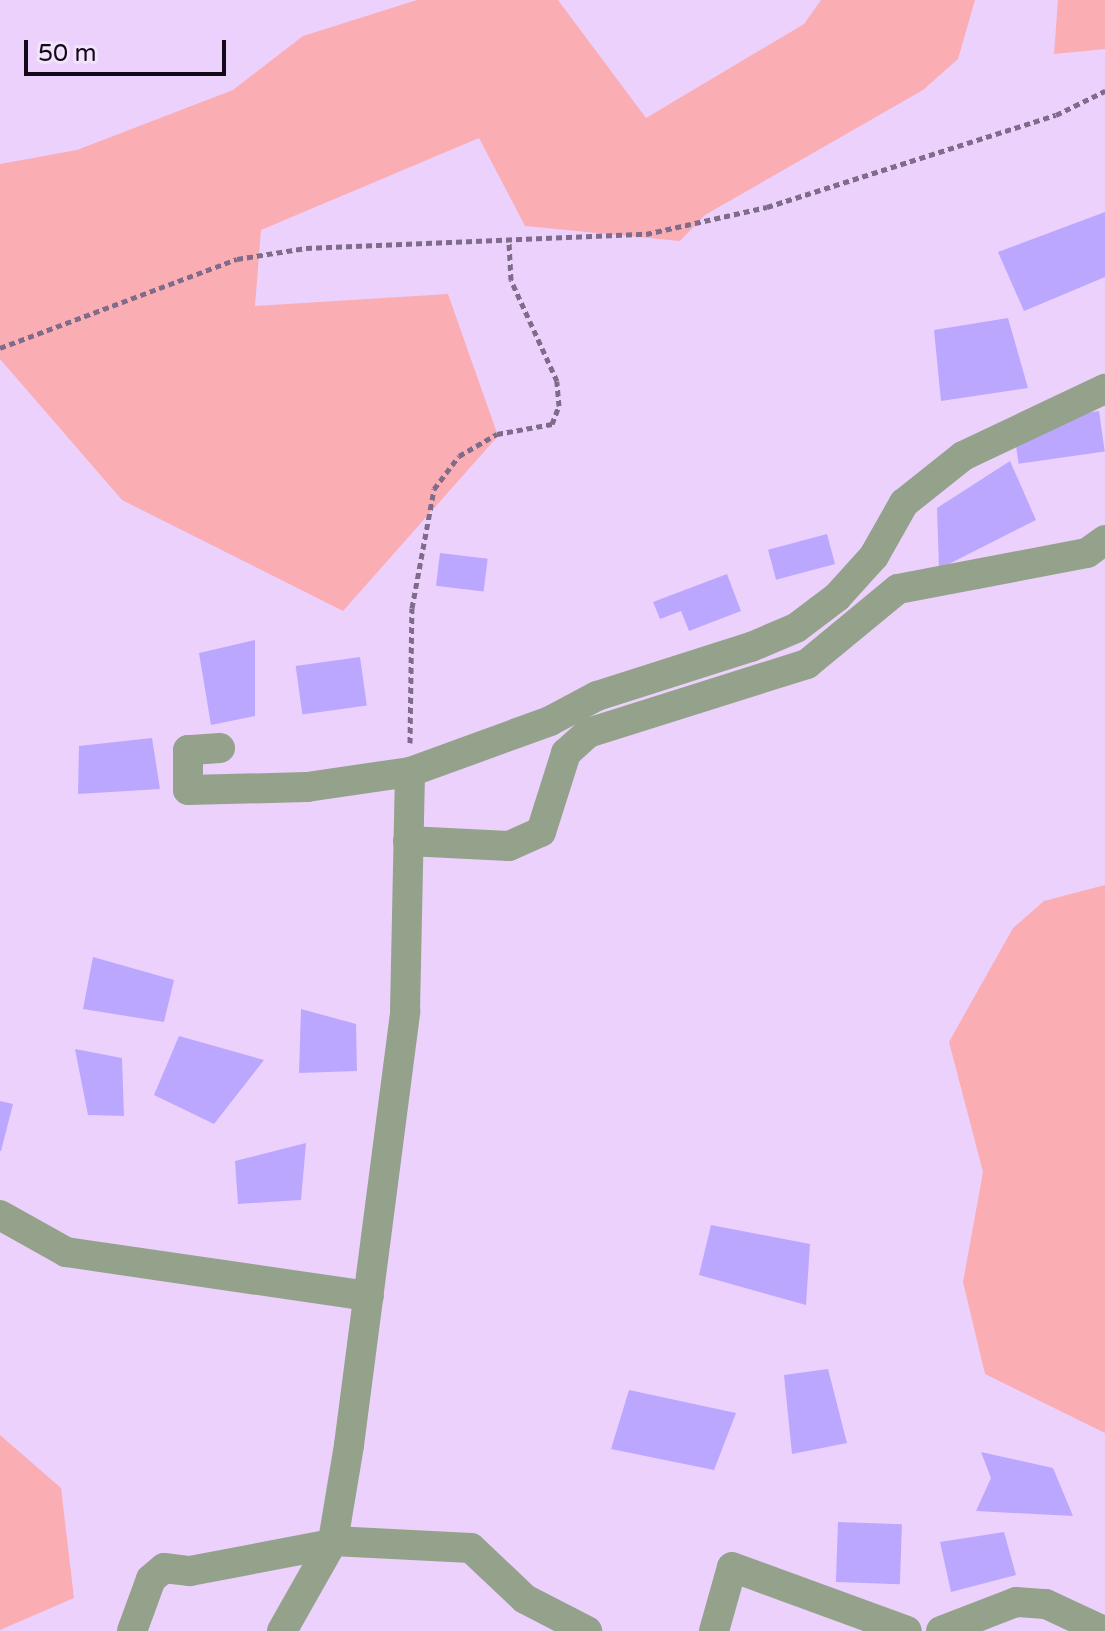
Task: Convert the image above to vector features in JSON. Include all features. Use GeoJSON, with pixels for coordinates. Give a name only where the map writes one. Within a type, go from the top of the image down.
{"type":"FeatureCollection","features":[{"type":"Feature","properties":{"kind":"street"},"geometry":{"type":"LineString","coordinates":[[220,748],[188,750],[188,790],[307,787],[410,772],[550,721],[597,696],[796,628],[874,556],[904,503],[963,456],[1105,389]]}},
{"type":"Feature","properties":{"kind":"street"},"geometry":{"type":"LineString","coordinates":[[408,841],[509,846],[531,836],[553,809],[566,753],[588,733],[807,664],[898,589],[1087,553],[1105,540]]}},
{"type":"Feature","properties":{"kind":"street"},"geometry":{"type":"LineString","coordinates":[[282,1631],[332,1542],[369,1296],[405,1011],[410,772]]}},
{"type":"Feature","properties":{"kind":"street"},"geometry":{"type":"LineString","coordinates":[[0,1215],[66,1252],[369,1296]]}},
{"type":"Feature","properties":{"kind":"street"},"geometry":{"type":"LineString","coordinates":[[132,1631],[151,1579],[164,1568],[190,1571],[332,1542],[471,1548],[525,1599],[587,1631]]}},
{"type":"Feature","properties":{"kind":"street"},"geometry":{"type":"LineString","coordinates":[[714,1631],[732,1567],[907,1631]]}},
{"type":"Feature","properties":{"kind":"street"},"geometry":{"type":"LineString","coordinates":[[941,1631],[1016,1602],[1046,1604],[1104,1631]]}},
{"type":"Feature","properties":{"kind":"path"},"geometry":{"type":"LineString","coordinates":[[0,348],[237,259],[306,248],[646,234],[767,207],[1056,115],[1105,91]]}},
{"type":"Feature","properties":{"kind":"path"},"geometry":{"type":"LineString","coordinates":[[410,772],[412,608],[434,489],[459,456],[497,434],[552,424],[559,406],[557,381],[511,280],[509,241]]}},
{"type":"Feature","properties":{"kind":"shaded area"},"geometry":{"type":"Polygon","coordinates":[[[417,0],[558,0],[646,118],[804,24],[821,0],[975,0],[958,59],[923,90],[705,215],[680,241],[525,226],[479,138],[261,230],[255,306],[448,294],[498,436],[343,611],[122,500],[0,359],[0,164],[77,150],[233,90],[303,36],[417,0]]]}},
{"type":"Feature","properties":{"kind":"shaded area"},"geometry":{"type":"Polygon","coordinates":[[[1058,0],[1105,0],[1105,49],[1054,54],[1058,0]]]}},
{"type":"Feature","properties":{"kind":"shaded area"},"geometry":{"type":"Polygon","coordinates":[[[1105,885],[1105,1433],[985,1374],[963,1282],[983,1172],[949,1042],[1013,928],[1044,901],[1105,885]]]}},
{"type":"Feature","properties":{"kind":"shaded area"},"geometry":{"type":"Polygon","coordinates":[[[0,1435],[61,1488],[74,1598],[0,1630],[0,1435]]]}},
{"type":"Feature","properties":{"kind":"building"},"geometry":{"type":"Polygon","coordinates":[[[1105,212],[1105,277],[1024,311],[998,252],[1105,212]]]}},
{"type":"Feature","properties":{"kind":"building"},"geometry":{"type":"Polygon","coordinates":[[[1008,318],[1028,388],[941,401],[934,330],[1008,318]]]}},
{"type":"Feature","properties":{"kind":"building"},"geometry":{"type":"Polygon","coordinates":[[[1099,411],[1105,452],[1019,464],[1013,423],[1099,411]]]}},
{"type":"Feature","properties":{"kind":"building"},"geometry":{"type":"Polygon","coordinates":[[[1010,461],[1036,520],[939,569],[937,508],[1010,461]]]}},
{"type":"Feature","properties":{"kind":"building"},"geometry":{"type":"Polygon","coordinates":[[[827,534],[835,564],[776,580],[768,550],[827,534]]]}},
{"type":"Feature","properties":{"kind":"building"},"geometry":{"type":"Polygon","coordinates":[[[440,553],[488,559],[484,592],[436,586],[440,553]]]}},
{"type":"Feature","properties":{"kind":"building"},"geometry":{"type":"Polygon","coordinates":[[[727,574],[741,611],[689,631],[681,611],[660,619],[653,602],[727,574]]]}},
{"type":"Feature","properties":{"kind":"building"},"geometry":{"type":"Polygon","coordinates":[[[255,640],[255,716],[211,725],[199,653],[255,640]]]}},
{"type":"Feature","properties":{"kind":"building"},"geometry":{"type":"Polygon","coordinates":[[[360,657],[367,706],[302,715],[296,666],[360,657]]]}},
{"type":"Feature","properties":{"kind":"building"},"geometry":{"type":"Polygon","coordinates":[[[152,738],[160,789],[78,794],[79,746],[152,738]]]}},
{"type":"Feature","properties":{"kind":"building"},"geometry":{"type":"Polygon","coordinates":[[[93,957],[174,980],[164,1022],[83,1009],[93,957]]]}},
{"type":"Feature","properties":{"kind":"building"},"geometry":{"type":"Polygon","coordinates":[[[301,1009],[356,1024],[357,1071],[299,1073],[301,1009]]]}},
{"type":"Feature","properties":{"kind":"building"},"geometry":{"type":"Polygon","coordinates":[[[179,1036],[264,1060],[214,1124],[154,1095],[179,1036]]]}},
{"type":"Feature","properties":{"kind":"building"},"geometry":{"type":"Polygon","coordinates":[[[75,1049],[122,1058],[124,1116],[88,1115],[75,1049]]]}},
{"type":"Feature","properties":{"kind":"building"},"geometry":{"type":"Polygon","coordinates":[[[0,1101],[13,1104],[1,1151],[0,1151],[0,1101]]]}},
{"type":"Feature","properties":{"kind":"building"},"geometry":{"type":"Polygon","coordinates":[[[306,1143],[301,1200],[238,1204],[235,1161],[306,1143]]]}},
{"type":"Feature","properties":{"kind":"building"},"geometry":{"type":"Polygon","coordinates":[[[711,1225],[810,1244],[806,1305],[699,1275],[711,1225]]]}},
{"type":"Feature","properties":{"kind":"building"},"geometry":{"type":"Polygon","coordinates":[[[828,1369],[847,1443],[792,1454],[784,1375],[828,1369]]]}},
{"type":"Feature","properties":{"kind":"building"},"geometry":{"type":"Polygon","coordinates":[[[629,1390],[736,1413],[714,1470],[611,1449],[629,1390]]]}},
{"type":"Feature","properties":{"kind":"building"},"geometry":{"type":"Polygon","coordinates":[[[981,1452],[1053,1468],[1073,1516],[976,1511],[991,1478],[981,1452]]]}},
{"type":"Feature","properties":{"kind":"building"},"geometry":{"type":"Polygon","coordinates":[[[838,1522],[902,1524],[900,1584],[836,1582],[838,1522]]]}},
{"type":"Feature","properties":{"kind":"building"},"geometry":{"type":"Polygon","coordinates":[[[1004,1532],[1016,1575],[951,1592],[940,1542],[1004,1532]]]}}]}
